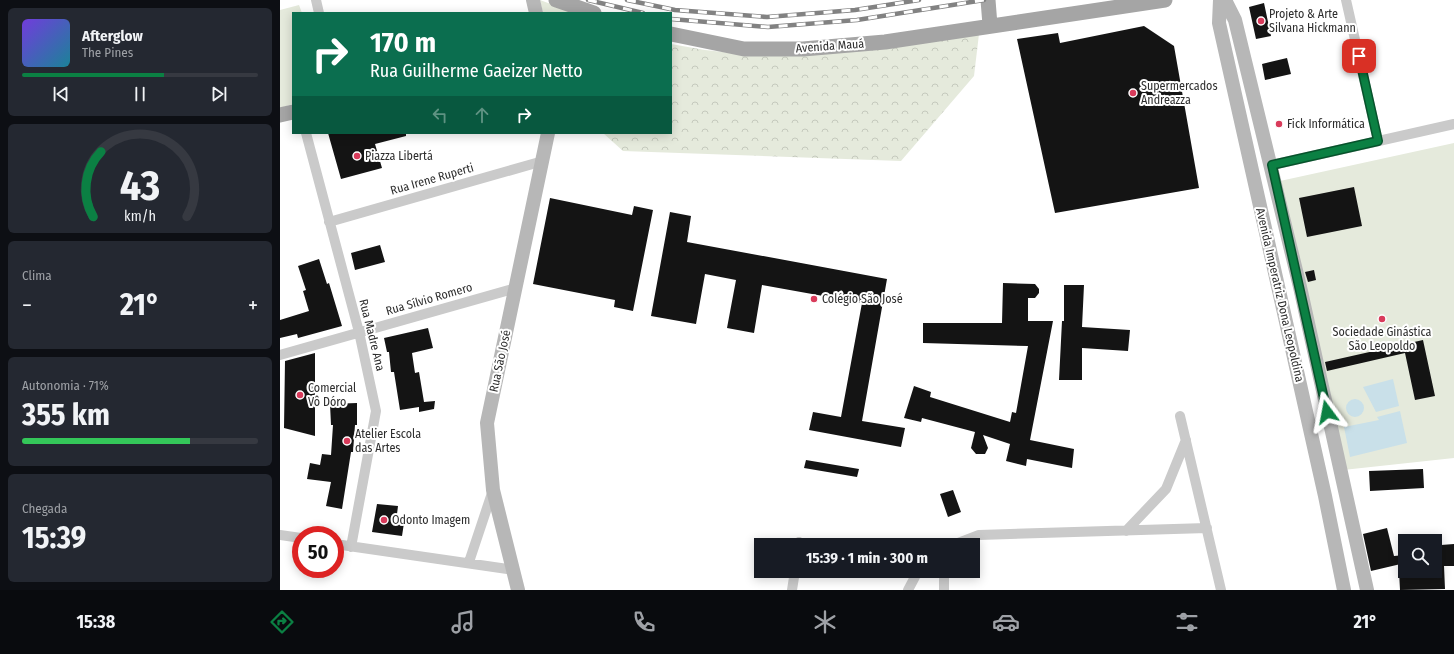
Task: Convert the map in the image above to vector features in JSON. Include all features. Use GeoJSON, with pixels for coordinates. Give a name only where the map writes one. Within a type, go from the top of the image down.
{"type":"FeatureCollection","features":[{"type":"Feature","properties":{"kind":"main road"},"geometry":{"type":"LineString","coordinates":[[533,0],[536,12]]}},
{"type":"Feature","properties":{"kind":"main road"},"geometry":{"type":"LineString","coordinates":[[556,0],[591,12]]}},
{"type":"Feature","properties":{"kind":"main road"},"geometry":{"type":"LineString","coordinates":[[988,0],[990,25]]}},
{"type":"Feature","properties":{"kind":"main road","name":"Avenida Mauá"},"geometry":{"type":"LineString","coordinates":[[672,34],[744,49],[804,49],[885,42],[990,25],[1165,0]]}},
{"type":"Feature","properties":{"kind":"main road","name":"Avenida Imperatriz Dona Leopoldina"},"geometry":{"type":"LineString","coordinates":[[1220,0],[1219,23],[1298,374],[1344,590]]}},
{"type":"Feature","properties":{"kind":"main road","name":"Avenida Imperatriz Dona Leopoldina"},"geometry":{"type":"LineString","coordinates":[[1225,0],[1236,20],[1272,165],[1367,590]]}},
{"type":"Feature","properties":{"kind":"main road"},"geometry":{"type":"LineString","coordinates":[[280,115],[292,112]]}},
{"type":"Feature","properties":{"kind":"main road","name":"Rua São José"},"geometry":{"type":"LineString","coordinates":[[518,590],[493,490],[487,423],[548,134]]}},
{"type":"Feature","properties":{"kind":"main road"},"geometry":{"type":"LineString","coordinates":[[1298,374],[1317,368]]}},
{"type":"Feature","properties":{"kind":"street"},"geometry":{"type":"LineString","coordinates":[[316,0],[320,12]]}},
{"type":"Feature","properties":{"kind":"street"},"geometry":{"type":"LineString","coordinates":[[1346,0],[1378,141]]}},
{"type":"Feature","properties":{"kind":"street"},"geometry":{"type":"LineString","coordinates":[[1272,165],[1454,124]]}},
{"type":"Feature","properties":{"kind":"street","name":"Rua Madre Ana"},"geometry":{"type":"LineString","coordinates":[[306,134],[359,332],[376,411],[351,547]]}},
{"type":"Feature","properties":{"kind":"street","name":"Rua Irene Ruperti"},"geometry":{"type":"LineString","coordinates":[[329,222],[543,160]]}},
{"type":"Feature","properties":{"kind":"street","name":"Rua Sílvio Romero"},"geometry":{"type":"LineString","coordinates":[[280,355],[516,288]]}},
{"type":"Feature","properties":{"kind":"street"},"geometry":{"type":"LineString","coordinates":[[1180,416],[1221,590]]}},
{"type":"Feature","properties":{"kind":"street"},"geometry":{"type":"LineString","coordinates":[[1126,531],[1166,489],[1186,440]]}},
{"type":"Feature","properties":{"kind":"street"},"geometry":{"type":"LineString","coordinates":[[469,562],[493,490]]}},
{"type":"Feature","properties":{"kind":"street"},"geometry":{"type":"LineString","coordinates":[[971,538],[979,535],[1207,528]]}},
{"type":"Feature","properties":{"kind":"street"},"geometry":{"type":"LineString","coordinates":[[280,535],[292,537]]}},
{"type":"Feature","properties":{"kind":"street"},"geometry":{"type":"LineString","coordinates":[[344,546],[469,562],[514,570]]}},
{"type":"Feature","properties":{"kind":"street"},"geometry":{"type":"LineString","coordinates":[[792,590],[794,578]]}},
{"type":"Feature","properties":{"kind":"street"},"geometry":{"type":"LineString","coordinates":[[908,590],[914,578]]}},
{"type":"Feature","properties":{"kind":"street"},"geometry":{"type":"LineString","coordinates":[[944,578],[944,590]]}},
{"type":"Feature","properties":{"kind":"green space"},"geometry":{"type":"Polygon","coordinates":[[[540,0],[572,12],[543,12],[540,0]]]}},
{"type":"Feature","properties":{"kind":"green space"},"geometry":{"type":"Polygon","coordinates":[[[299,5],[302,12],[292,12],[292,104],[280,108],[280,10],[299,5]]]}},
{"type":"Feature","properties":{"kind":"green space"},"geometry":{"type":"Polygon","coordinates":[[[979,34],[974,76],[901,161],[623,151],[604,134],[672,134],[672,44],[741,54],[979,34]]]}},
{"type":"Feature","properties":{"kind":"green space","name":"Sociedade Ginástica São Leopoldo"},"geometry":{"type":"Polygon","coordinates":[[[1454,143],[1454,458],[1343,470],[1280,181],[1454,143]]]}},
{"type":"Feature","properties":{"kind":"water"},"geometry":{"type":"Polygon","coordinates":[[[1393,379],[1399,406],[1376,412],[1363,387],[1393,379]]]}},
{"type":"Feature","properties":{"kind":"water"},"geometry":{"type":"Polygon","coordinates":[[[1355,399],[1361,402],[1364,408],[1361,414],[1355,417],[1349,414],[1346,408],[1349,402],[1355,399]]]}},
{"type":"Feature","properties":{"kind":"water"},"geometry":{"type":"Polygon","coordinates":[[[1400,411],[1407,443],[1350,457],[1344,427],[1379,420],[1377,417],[1400,411]]]}},
{"type":"Feature","properties":{"kind":"building"},"geometry":{"type":"Polygon","coordinates":[[[1264,3],[1271,36],[1256,39],[1249,7],[1264,3]]]}},
{"type":"Feature","properties":{"kind":"building"},"geometry":{"type":"Polygon","coordinates":[[[1144,26],[1174,46],[1199,188],[1055,213],[1017,39],[1058,33],[1060,43],[1144,26]]]}},
{"type":"Feature","properties":{"kind":"building"},"geometry":{"type":"Polygon","coordinates":[[[1287,58],[1291,74],[1265,80],[1262,64],[1287,58]]]}},
{"type":"Feature","properties":{"kind":"building","name":"Piazza Libertá"},"geometry":{"type":"Polygon","coordinates":[[[328,134],[406,134],[406,136],[375,144],[382,168],[341,179],[328,134]]]}},
{"type":"Feature","properties":{"kind":"building"},"geometry":{"type":"Polygon","coordinates":[[[1354,187],[1362,226],[1307,237],[1299,198],[1354,187]]]}},
{"type":"Feature","properties":{"kind":"building"},"geometry":{"type":"Polygon","coordinates":[[[550,198],[632,215],[634,206],[653,210],[633,311],[614,307],[615,300],[533,284],[550,198]]]}},
{"type":"Feature","properties":{"kind":"building"},"geometry":{"type":"Polygon","coordinates":[[[670,212],[691,216],[687,242],[887,279],[862,421],[905,428],[901,447],[809,430],[813,412],[841,417],[862,303],[762,285],[754,333],[727,328],[736,280],[705,274],[696,324],[651,316],[670,212]]]}},
{"type":"Feature","properties":{"kind":"building"},"geometry":{"type":"Polygon","coordinates":[[[380,245],[385,262],[355,270],[351,253],[380,245]]]}},
{"type":"Feature","properties":{"kind":"building"},"geometry":{"type":"Polygon","coordinates":[[[319,259],[327,284],[329,283],[342,326],[298,338],[297,334],[280,338],[280,320],[309,311],[303,291],[306,290],[298,266],[319,259]]]}},
{"type":"Feature","properties":{"kind":"building"},"geometry":{"type":"Polygon","coordinates":[[[1314,270],[1316,280],[1308,282],[1305,272],[1314,270]]]}},
{"type":"Feature","properties":{"kind":"building"},"geometry":{"type":"Polygon","coordinates":[[[1003,283],[1035,284],[1039,289],[1039,293],[1035,298],[1028,298],[1028,321],[1053,321],[1030,440],[1074,449],[1072,468],[1027,459],[1026,466],[1006,461],[1010,444],[983,435],[988,448],[985,454],[976,454],[971,448],[975,432],[922,418],[921,422],[904,418],[914,386],[931,392],[930,397],[1010,422],[1012,412],[1016,413],[1028,346],[923,343],[923,323],[1002,323],[1003,283]]]}},
{"type":"Feature","properties":{"kind":"building"},"geometry":{"type":"Polygon","coordinates":[[[1064,285],[1084,285],[1082,327],[1130,330],[1128,351],[1082,348],[1082,380],[1059,380],[1062,321],[1064,321],[1064,285]]]}},
{"type":"Feature","properties":{"kind":"building"},"geometry":{"type":"Polygon","coordinates":[[[428,328],[433,348],[412,353],[415,373],[419,372],[424,402],[435,401],[434,409],[419,412],[419,407],[400,410],[394,372],[391,372],[389,352],[387,352],[384,338],[428,328]]]}},
{"type":"Feature","properties":{"kind":"building"},"geometry":{"type":"Polygon","coordinates":[[[1423,340],[1435,396],[1415,400],[1405,353],[1327,371],[1325,362],[1423,340]]]}},
{"type":"Feature","properties":{"kind":"building","name":"Comercial Vô Dóro"},"geometry":{"type":"Polygon","coordinates":[[[315,353],[315,436],[284,428],[285,361],[315,353]]]}},
{"type":"Feature","properties":{"kind":"building"},"geometry":{"type":"Polygon","coordinates":[[[357,403],[357,425],[355,425],[353,452],[351,452],[342,509],[326,506],[331,482],[307,479],[310,463],[320,465],[322,454],[331,455],[333,425],[331,425],[330,404],[357,403]]]}},
{"type":"Feature","properties":{"kind":"building"},"geometry":{"type":"Polygon","coordinates":[[[806,460],[859,469],[857,477],[804,468],[806,460]]]}},
{"type":"Feature","properties":{"kind":"building"},"geometry":{"type":"Polygon","coordinates":[[[1423,469],[1424,488],[1370,491],[1369,471],[1423,469]]]}},
{"type":"Feature","properties":{"kind":"building"},"geometry":{"type":"Polygon","coordinates":[[[953,490],[961,512],[948,517],[940,494],[953,490]]]}},
{"type":"Feature","properties":{"kind":"building"},"geometry":{"type":"Polygon","coordinates":[[[377,504],[398,506],[396,522],[404,523],[402,536],[372,532],[377,504]]]}},
{"type":"Feature","properties":{"kind":"building"},"geometry":{"type":"Polygon","coordinates":[[[1387,528],[1394,556],[1398,556],[1398,565],[1371,571],[1363,534],[1387,528]]]}},
{"type":"Feature","properties":{"kind":"building"},"geometry":{"type":"Polygon","coordinates":[[[1454,544],[1454,566],[1444,566],[1445,589],[1400,590],[1399,578],[1442,578],[1442,545],[1454,544]]]}},
{"type":"Feature","properties":{"kind":"railway"},"geometry":{"type":"LineString","coordinates":[[588,0],[639,12]]}},
{"type":"Feature","properties":{"kind":"railway"},"geometry":{"type":"LineString","coordinates":[[627,0],[675,10],[767,17],[855,10],[919,0]]}},
{"type":"Feature","properties":{"kind":"railway"},"geometry":{"type":"LineString","coordinates":[[672,19],[768,27],[857,20],[984,0]]}},
{"type":"Feature","properties":{"kind":"place","name":"Projeto & Arte Silvana Hickmann"},"geometry":{"type":"Point","coordinates":[1261,21]}},
{"type":"Feature","properties":{"kind":"place","name":"Supermercados Andreazza"},"geometry":{"type":"Point","coordinates":[1133,93]}},
{"type":"Feature","properties":{"kind":"place","name":"Fick Informática"},"geometry":{"type":"Point","coordinates":[1279,124]}},
{"type":"Feature","properties":{"kind":"place","name":"Piazza Libertá"},"geometry":{"type":"Point","coordinates":[357,156]}},
{"type":"Feature","properties":{"kind":"place","name":"Colégio São José"},"geometry":{"type":"Point","coordinates":[814,299]}},
{"type":"Feature","properties":{"kind":"place","name":"Sociedade Ginástica São Leopoldo"},"geometry":{"type":"Point","coordinates":[1382,319]}},
{"type":"Feature","properties":{"kind":"place","name":"Comercial Vô Dóro"},"geometry":{"type":"Point","coordinates":[300,395]}},
{"type":"Feature","properties":{"kind":"place","name":"Atelier Escola das Artes"},"geometry":{"type":"Point","coordinates":[347,441]}},
{"type":"Feature","properties":{"kind":"place","name":"Odonto Imagem"},"geometry":{"type":"Point","coordinates":[384,520]}},
{"type":"Feature","properties":{"kind":"route"},"geometry":{"type":"LineString","coordinates":[[1327,412],[1272,165],[1378,141],[1359,56]]}}]}
